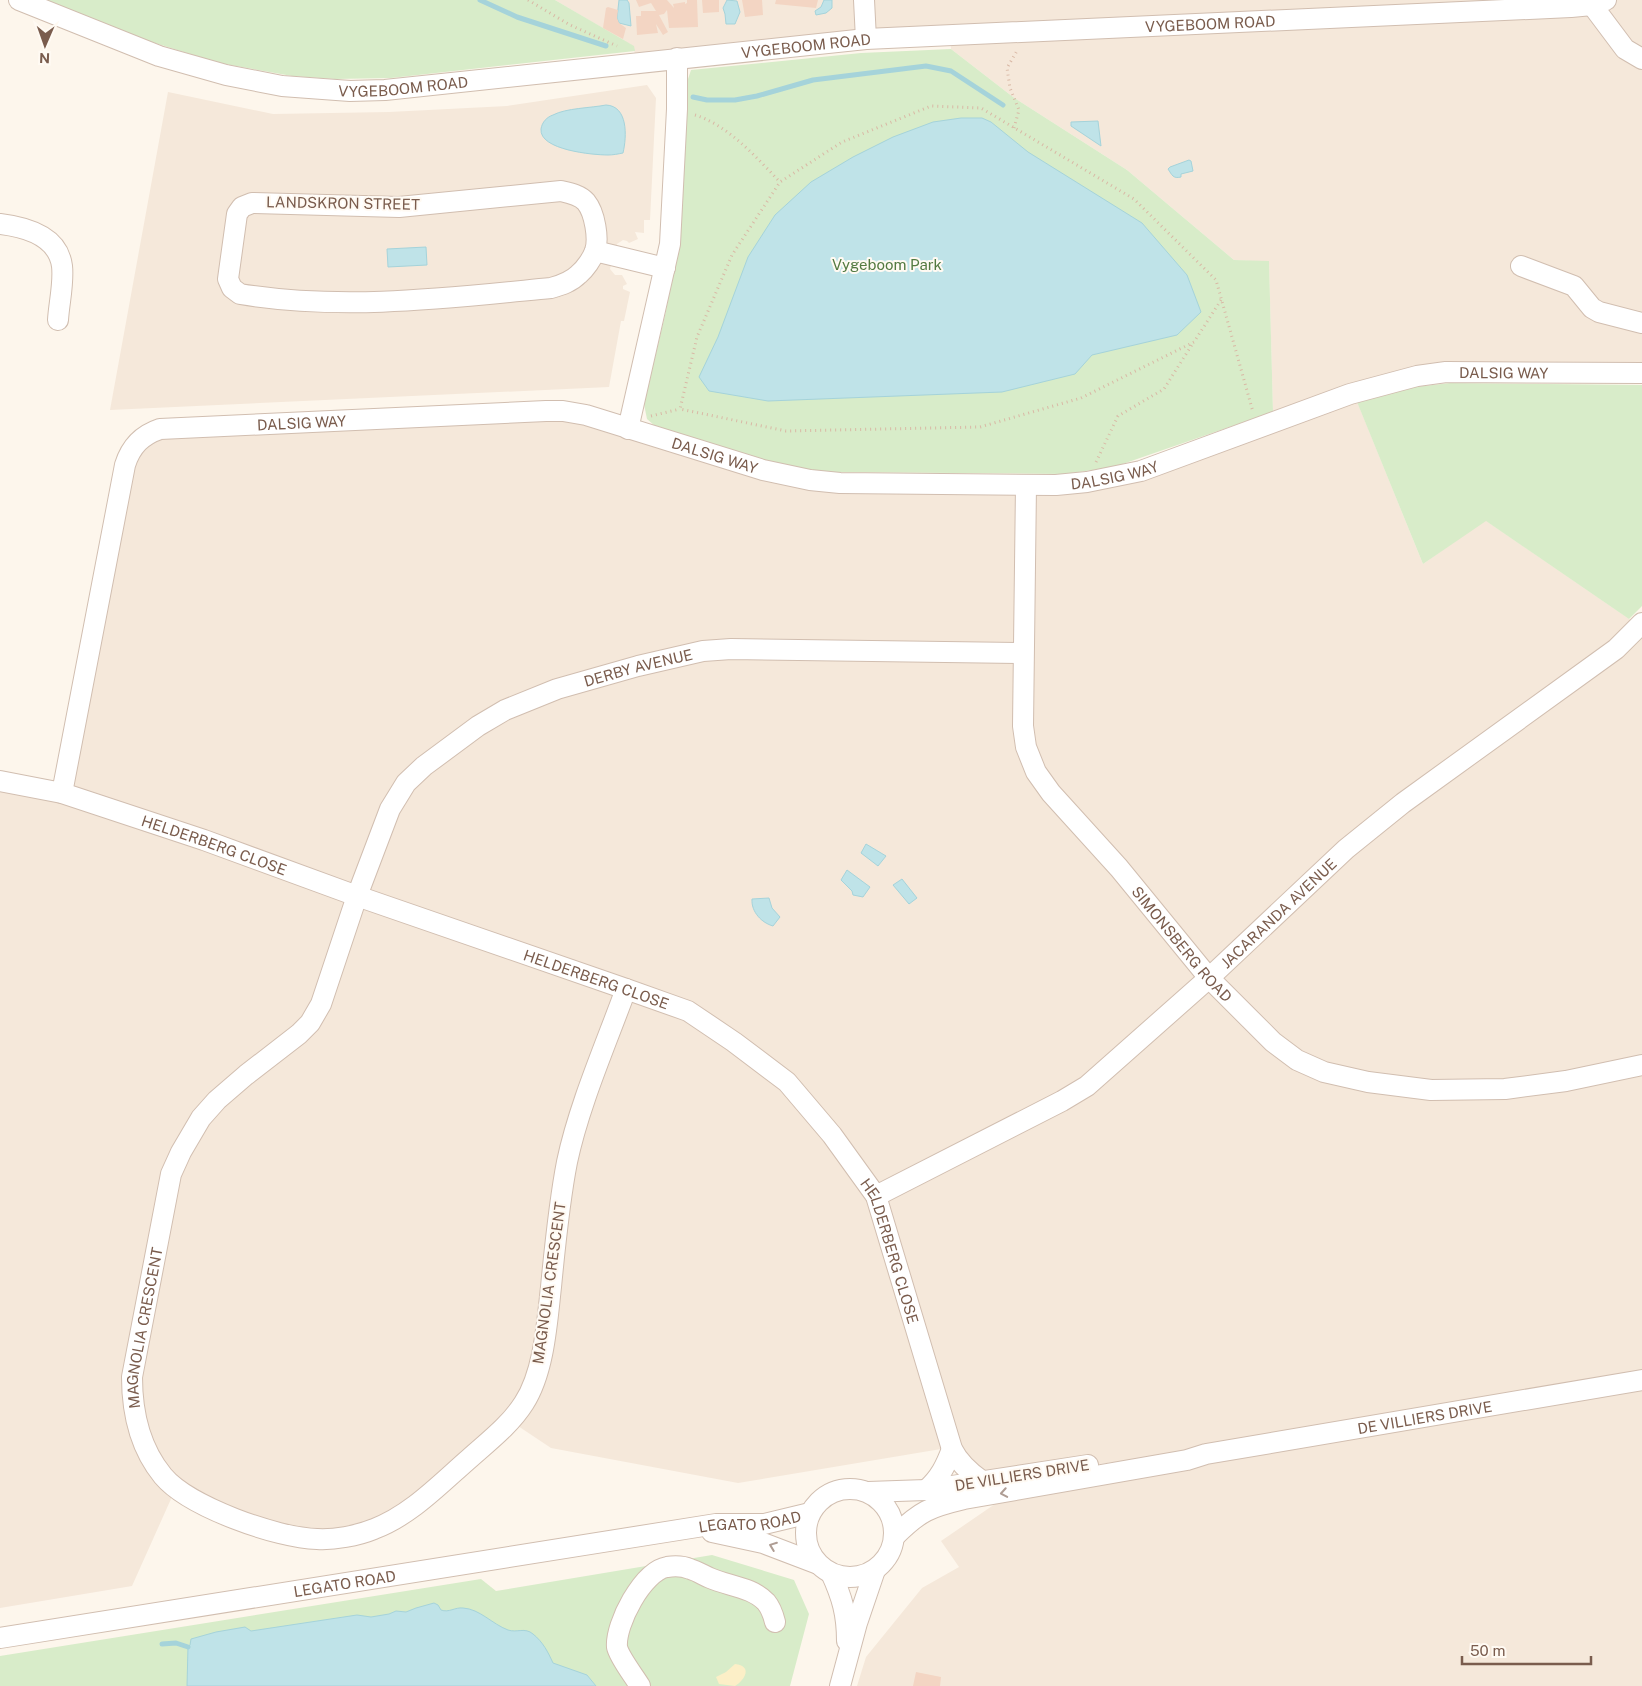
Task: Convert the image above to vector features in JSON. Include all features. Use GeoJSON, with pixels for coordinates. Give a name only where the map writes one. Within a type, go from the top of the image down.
{"type":"FeatureCollection","features":[{"type":"Feature","properties":{"kind":"street","name":"VYGEBOOM ROAD"},"geometry":{"type":"LineString","coordinates":[[19,0],[159,56],[226,75],[282,86],[350,91],[385,90],[866,39],[1430,7],[1599,3]]}},
{"type":"Feature","properties":{"kind":"street"},"geometry":{"type":"LineString","coordinates":[[864,0],[866,39]]}},
{"type":"Feature","properties":{"kind":"street"},"geometry":{"type":"LineString","coordinates":[[1599,3],[1625,50],[1642,59]]}},
{"type":"Feature","properties":{"kind":"street"},"geometry":{"type":"LineString","coordinates":[[629,425],[670,244],[677,58]]}},
{"type":"Feature","properties":{"kind":"street","name":"LANDSKRON STREET"},"geometry":{"type":"LineString","coordinates":[[561,191],[575,194],[591,210],[596,233],[595,251],[579,274],[566,284],[551,288],[407,301],[320,301],[246,295],[236,292],[228,279],[237,214],[242,207],[259,202],[399,207],[561,191]]}},
{"type":"Feature","properties":{"kind":"street"},"geometry":{"type":"LineString","coordinates":[[0,224],[20,227],[35,232],[51,244],[57,252],[62,269],[58,320]]}},
{"type":"Feature","properties":{"kind":"street"},"geometry":{"type":"LineString","coordinates":[[595,251],[665,268]]}},
{"type":"Feature","properties":{"kind":"street"},"geometry":{"type":"LineString","coordinates":[[1521,266],[1574,286],[1592,308],[1598,312],[1642,323]]}},
{"type":"Feature","properties":{"kind":"street","name":"DALSIG WAY"},"geometry":{"type":"LineString","coordinates":[[62,793],[125,465],[132,449],[143,436],[160,429],[546,411],[586,415],[629,425],[763,470],[810,480],[840,483],[1056,485],[1087,482],[1141,471],[1350,394],[1432,373],[1642,373]]}},
{"type":"Feature","properties":{"kind":"street","name":"SIMONSBERG ROAD"},"geometry":{"type":"LineString","coordinates":[[1026,485],[1022,653],[1023,726],[1026,747],[1036,772],[1051,793],[1119,868],[1209,978],[1261,1031],[1288,1055],[1324,1072],[1368,1082],[1432,1090],[1505,1089],[1566,1081],[1642,1065]]}},
{"type":"Feature","properties":{"kind":"street","name":"JACARANDA AVENUE"},"geometry":{"type":"LineString","coordinates":[[876,1196],[1075,1095],[1209,978],[1346,850],[1403,802],[1616,649],[1642,623]]}},
{"type":"Feature","properties":{"kind":"street","name":"DERBY AVENUE"},"geometry":{"type":"LineString","coordinates":[[358,896],[390,809],[406,784],[424,766],[478,726],[505,710],[557,689],[657,662],[703,651],[721,649],[1022,653]]}},
{"type":"Feature","properties":{"kind":"street","name":"HELDERBERG CLOSE"},"geometry":{"type":"LineString","coordinates":[[0,781],[62,793],[204,840],[358,896],[688,1011],[734,1042],[787,1082],[832,1135],[876,1196],[952,1449],[962,1465],[982,1480]]}},
{"type":"Feature","properties":{"kind":"street","name":"MAGNOLIA CRESCENT"},"geometry":{"type":"LineString","coordinates":[[358,896],[320,1004],[310,1023],[217,1100],[201,1118],[181,1152],[171,1174],[132,1377],[132,1401],[137,1428],[163,1476],[182,1492],[202,1505],[232,1518],[287,1536],[318,1539],[372,1530],[400,1517],[419,1502],[511,1421],[526,1401],[538,1369],[545,1338],[558,1220],[568,1161],[582,1112],[626,989]]}},
{"type":"Feature","properties":{"kind":"street","name":"DE VILLIERS DRIVE"},"geometry":{"type":"LineString","coordinates":[[895,1536],[923,1511],[940,1504],[1187,1460],[1206,1454],[1642,1380]]}},
{"type":"Feature","properties":{"kind":"street"},"geometry":{"type":"LineString","coordinates":[[926,1490],[942,1474],[952,1449]]}},
{"type":"Feature","properties":{"kind":"street","name":"DE VILLIERS DRIVE"},"geometry":{"type":"LineString","coordinates":[[868,1492],[926,1490],[1055,1469],[1168,1455],[1200,1452],[1206,1454]]}},
{"type":"Feature","properties":{"kind":"street"},"geometry":{"type":"LineString","coordinates":[[824,1568],[846,1577],[861,1576],[875,1570],[885,1560],[892,1549],[895,1536],[893,1522],[888,1510],[879,1499],[868,1492],[855,1489],[841,1489],[828,1494],[818,1502],[810,1513],[806,1526],[806,1540],[810,1553],[824,1568],[842,1597],[847,1621],[847,1658]]}},
{"type":"Feature","properties":{"kind":"street","name":"LEGATO ROAD"},"geometry":{"type":"LineString","coordinates":[[0,1638],[689,1528],[716,1524],[764,1524],[810,1513]]}},
{"type":"Feature","properties":{"kind":"street","name":"LEGATO ROAD"},"geometry":{"type":"LineString","coordinates":[[689,1528],[763,1543],[824,1568]]}},
{"type":"Feature","properties":{"kind":"street"},"geometry":{"type":"LineString","coordinates":[[640,1686],[620,1654],[617,1647],[618,1640],[626,1610],[630,1603],[641,1586],[659,1570],[666,1567],[688,1568],[711,1579],[749,1591],[765,1601],[773,1612],[776,1622]]}},
{"type":"Feature","properties":{"kind":"street"},"geometry":{"type":"LineString","coordinates":[[840,1686],[857,1623],[875,1570]]}},
{"type":"Feature","properties":{"kind":"path"},"geometry":{"type":"LineString","coordinates":[[528,0],[570,25],[615,45],[640,63]]}},
{"type":"Feature","properties":{"kind":"path"},"geometry":{"type":"LineString","coordinates":[[1014,128],[1020,110],[1010,88],[1007,68],[1032,31]]}},
{"type":"Feature","properties":{"kind":"path"},"geometry":{"type":"LineString","coordinates":[[680,409],[697,337],[732,255],[780,182],[842,142],[931,106],[981,108],[1134,199],[1216,280],[1257,428]]}},
{"type":"Feature","properties":{"kind":"path"},"geometry":{"type":"LineString","coordinates":[[702,117],[744,145],[780,182]]}},
{"type":"Feature","properties":{"kind":"path"},"geometry":{"type":"LineString","coordinates":[[1087,482],[1118,416],[1164,389],[1221,300]]}},
{"type":"Feature","properties":{"kind":"path"},"geometry":{"type":"LineString","coordinates":[[629,425],[680,409],[786,431],[980,427],[1081,398],[1194,342]]}},
{"type":"Feature","properties":{"kind":"shaded area"},"geometry":{"type":"Polygon","coordinates":[[[555,0],[1642,0],[1642,374],[1446,373],[1354,394],[1423,564],[1485,520],[1638,625],[1642,621],[1642,1686],[857,1686],[866,1657],[922,1588],[959,1567],[941,1541],[995,1504],[1160,1456],[984,1481],[953,1447],[738,1483],[551,1448],[512,1422],[427,1498],[318,1541],[175,1490],[132,1586],[0,1608],[0,779],[64,791],[126,465],[142,439],[556,412],[763,472],[1066,486],[1276,423],[1273,412],[1269,262],[1234,260],[1127,170],[1013,97],[951,49],[950,35],[637,62],[633,46],[555,0]]]}},
{"type":"Feature","properties":{"kind":"shaded area"},"geometry":{"type":"Polygon","coordinates":[[[647,85],[656,98],[650,220],[644,220],[644,233],[635,232],[638,239],[629,243],[623,240],[617,244],[610,269],[615,275],[622,275],[627,284],[623,286],[623,289],[630,292],[624,321],[621,321],[609,387],[110,410],[168,92],[273,114],[389,112],[507,106],[647,85]]]}},
{"type":"Feature","properties":{"kind":"green space"},"geometry":{"type":"Polygon","coordinates":[[[45,0],[555,0],[634,46],[635,51],[391,78],[335,79],[292,76],[219,63],[142,39],[45,0]]]}},
{"type":"Feature","properties":{"kind":"green space","name":"Vygeboom Park"},"geometry":{"type":"Polygon","coordinates":[[[951,49],[1013,97],[1127,170],[1234,260],[1269,261],[1273,412],[1114,467],[1064,474],[828,472],[780,466],[655,426],[647,419],[644,404],[666,311],[678,246],[688,79],[691,70],[861,53],[951,49]]]}},
{"type":"Feature","properties":{"kind":"green space"},"geometry":{"type":"Polygon","coordinates":[[[1450,383],[1642,385],[1642,606],[1629,619],[1486,521],[1423,564],[1357,402],[1406,388],[1450,383]]]}},
{"type":"Feature","properties":{"kind":"green space"},"geometry":{"type":"Polygon","coordinates":[[[712,1555],[794,1580],[809,1614],[790,1686],[0,1686],[0,1656],[481,1579],[496,1591],[712,1555]]]}},
{"type":"Feature","properties":{"kind":"sand"},"geometry":{"type":"Polygon","coordinates":[[[735,1664],[741,1665],[746,1670],[742,1680],[735,1686],[719,1684],[716,1677],[726,1672],[735,1664]]]}},
{"type":"Feature","properties":{"kind":"water"},"geometry":{"type":"Polygon","coordinates":[[[619,0],[627,0],[629,3],[631,26],[619,23],[617,18],[619,0]]]}},
{"type":"Feature","properties":{"kind":"water"},"geometry":{"type":"Polygon","coordinates":[[[727,0],[737,1],[740,12],[735,24],[726,24],[723,8],[727,0]]]}},
{"type":"Feature","properties":{"kind":"water"},"geometry":{"type":"Polygon","coordinates":[[[824,0],[832,0],[832,8],[826,13],[816,15],[815,11],[821,7],[824,0]]]}},
{"type":"Feature","properties":{"kind":"water"},"geometry":{"type":"Polygon","coordinates":[[[606,105],[619,111],[622,116],[625,131],[623,153],[608,155],[568,150],[549,142],[543,136],[542,124],[551,116],[572,110],[606,105]]]}},
{"type":"Feature","properties":{"kind":"water"},"geometry":{"type":"Polygon","coordinates":[[[961,118],[982,118],[991,122],[1028,152],[1142,223],[1187,275],[1201,312],[1177,335],[1092,355],[1075,374],[1002,392],[768,401],[709,391],[699,377],[718,337],[748,257],[775,215],[811,182],[853,157],[893,137],[933,122],[961,118]]]}},
{"type":"Feature","properties":{"kind":"water"},"geometry":{"type":"Polygon","coordinates":[[[1098,121],[1101,146],[1071,126],[1071,122],[1098,121]]]}},
{"type":"Feature","properties":{"kind":"water"},"geometry":{"type":"Polygon","coordinates":[[[1189,160],[1191,161],[1193,171],[1181,174],[1181,177],[1174,177],[1168,169],[1170,167],[1189,160]]]}},
{"type":"Feature","properties":{"kind":"water"},"geometry":{"type":"Polygon","coordinates":[[[426,247],[427,265],[388,267],[387,249],[426,247]]]}},
{"type":"Feature","properties":{"kind":"water"},"geometry":{"type":"Polygon","coordinates":[[[866,844],[886,856],[878,866],[861,853],[866,844]]]}},
{"type":"Feature","properties":{"kind":"water"},"geometry":{"type":"Polygon","coordinates":[[[847,870],[870,887],[863,897],[853,895],[852,891],[841,880],[847,870]]]}},
{"type":"Feature","properties":{"kind":"water"},"geometry":{"type":"Polygon","coordinates":[[[902,879],[917,898],[909,904],[893,885],[902,879]]]}},
{"type":"Feature","properties":{"kind":"water"},"geometry":{"type":"Polygon","coordinates":[[[769,898],[772,908],[780,917],[773,926],[758,916],[752,904],[752,899],[769,898]]]}},
{"type":"Feature","properties":{"kind":"water"},"geometry":{"type":"Polygon","coordinates":[[[434,1603],[441,1610],[469,1609],[508,1630],[530,1632],[537,1637],[553,1663],[587,1675],[596,1686],[187,1686],[188,1647],[191,1639],[245,1627],[251,1631],[357,1615],[371,1617],[396,1611],[406,1612],[434,1603]]]}},
{"type":"Feature","properties":{"kind":"building"},"geometry":{"type":"Polygon","coordinates":[[[636,0],[667,0],[674,8],[673,4],[685,2],[685,4],[687,0],[697,0],[698,27],[669,28],[667,10],[664,14],[659,15],[668,32],[663,35],[656,24],[658,33],[637,35],[636,16],[641,16],[641,11],[656,11],[651,3],[639,7],[636,0]]]}},
{"type":"Feature","properties":{"kind":"building"},"geometry":{"type":"Polygon","coordinates":[[[702,0],[719,0],[719,12],[703,13],[702,0]]]}},
{"type":"Feature","properties":{"kind":"building"},"geometry":{"type":"Polygon","coordinates":[[[742,0],[762,0],[763,15],[745,17],[742,0]]]}},
{"type":"Feature","properties":{"kind":"building"},"geometry":{"type":"Polygon","coordinates":[[[776,0],[818,0],[816,8],[775,4],[776,0]]]}},
{"type":"Feature","properties":{"kind":"building"},"geometry":{"type":"Polygon","coordinates":[[[606,8],[618,10],[617,18],[619,23],[626,28],[623,39],[603,28],[606,8]]]}},
{"type":"Feature","properties":{"kind":"building"},"geometry":{"type":"Polygon","coordinates":[[[916,1672],[941,1677],[940,1686],[913,1686],[916,1672]]]}},
{"type":"Feature","properties":{"kind":"waterway"},"geometry":{"type":"LineString","coordinates":[[480,0],[517,17],[606,46]]}},
{"type":"Feature","properties":{"kind":"waterway"},"geometry":{"type":"LineString","coordinates":[[693,97],[707,100],[735,100],[757,96],[813,80],[926,66],[951,71],[1003,105]]}},
{"type":"Feature","properties":{"kind":"waterway"},"geometry":{"type":"LineString","coordinates":[[162,1644],[176,1643],[188,1647]]}}]}
